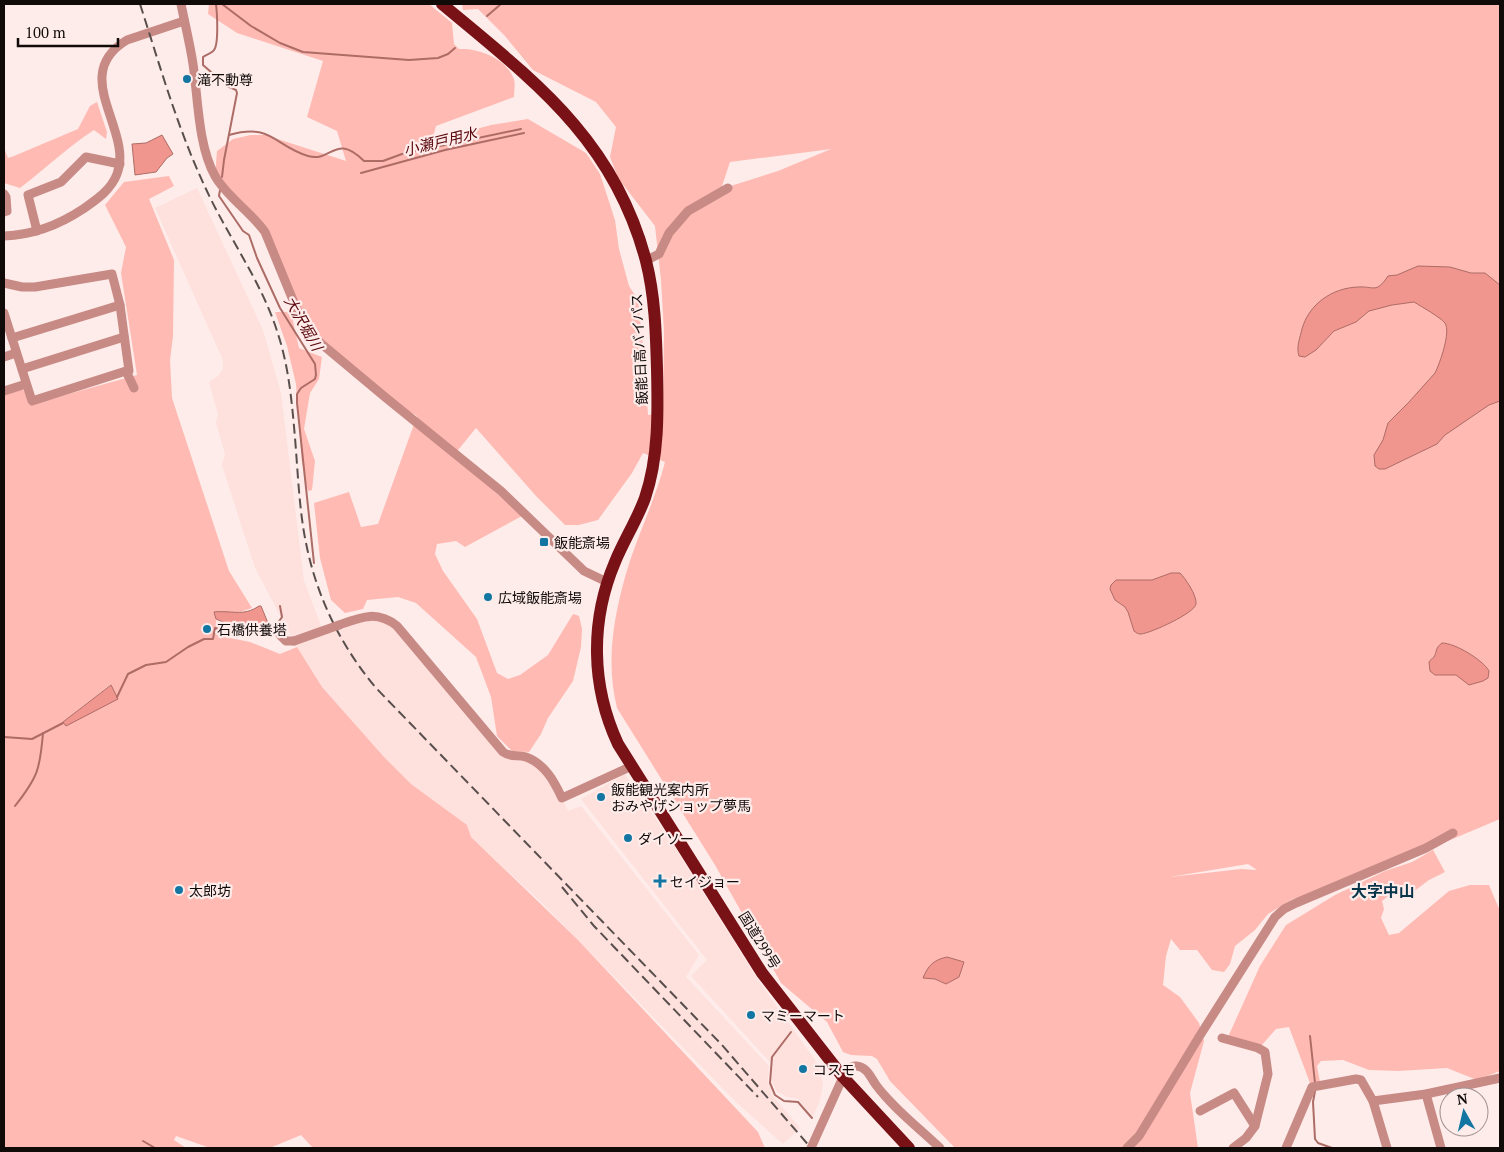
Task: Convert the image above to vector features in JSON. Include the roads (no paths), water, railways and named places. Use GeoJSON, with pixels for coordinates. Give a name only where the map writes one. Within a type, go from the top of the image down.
{"type":"FeatureCollection","features":[{"type":"Feature","properties":{"kind":"highway","name":"飯能日高バイパス"},"geometry":{"type":"LineString","coordinates":[[442,4],[528,76],[566,114],[587,140],[620,193],[646,261],[654,312],[656,348],[654,460],[646,496],[608,582]]}},
{"type":"Feature","properties":{"kind":"highway","name":"国道299号"},"geometry":{"type":"LineString","coordinates":[[608,582],[604,590],[596,648],[601,694],[618,744],[762,973],[843,1077],[909,1148]]}},
{"type":"Feature","properties":{"kind":"street"},"geometry":{"type":"LineString","coordinates":[[181,4],[193,63],[206,152],[215,176],[265,232],[296,310],[306,326],[318,341],[385,398],[501,490],[584,571],[608,582]]}},
{"type":"Feature","properties":{"kind":"street"},"geometry":{"type":"LineString","coordinates":[[4,236],[37,231],[58,223],[96,200],[112,186],[120,164],[118,142],[102,88],[102,78],[108,58],[119,45],[127,40],[184,21]]}},
{"type":"Feature","properties":{"kind":"street"},"geometry":{"type":"LineString","coordinates":[[37,231],[28,195],[61,182],[86,158],[120,164]]}},
{"type":"Feature","properties":{"kind":"street"},"geometry":{"type":"LineString","coordinates":[[646,261],[659,254],[669,233],[688,211],[728,188]]}},
{"type":"Feature","properties":{"kind":"street"},"geometry":{"type":"LineString","coordinates":[[4,194],[6,197],[6,210],[4,212]]}},
{"type":"Feature","properties":{"kind":"street"},"geometry":{"type":"LineString","coordinates":[[4,283],[22,287],[41,287],[112,274],[120,305],[129,371],[32,401],[4,317]]}},
{"type":"Feature","properties":{"kind":"street"},"geometry":{"type":"LineString","coordinates":[[12,338],[120,305]]}},
{"type":"Feature","properties":{"kind":"street"},"geometry":{"type":"LineString","coordinates":[[22,369],[124,337]]}},
{"type":"Feature","properties":{"kind":"street"},"geometry":{"type":"LineString","coordinates":[[4,357],[16,353]]}},
{"type":"Feature","properties":{"kind":"street"},"geometry":{"type":"LineString","coordinates":[[126,371],[134,388]]}},
{"type":"Feature","properties":{"kind":"street"},"geometry":{"type":"LineString","coordinates":[[4,391],[26,384]]}},
{"type":"Feature","properties":{"kind":"street"},"geometry":{"type":"LineString","coordinates":[[280,635],[286,641],[294,641],[355,619],[374,616],[384,617],[391,621],[504,752],[512,756],[528,758],[548,772],[553,778],[562,798],[632,766]]}},
{"type":"Feature","properties":{"kind":"street"},"geometry":{"type":"LineString","coordinates":[[1127,1148],[1139,1136],[1268,925],[1284,909],[1426,848],[1453,833]]}},
{"type":"Feature","properties":{"kind":"street"},"geometry":{"type":"LineString","coordinates":[[1222,1038],[1258,1048],[1265,1052],[1268,1074],[1254,1126],[1246,1138],[1233,1148]]}},
{"type":"Feature","properties":{"kind":"street"},"geometry":{"type":"LineString","coordinates":[[811,1148],[843,1077],[853,1066],[863,1068],[884,1095],[940,1148]]}},
{"type":"Feature","properties":{"kind":"street"},"geometry":{"type":"LineString","coordinates":[[1373,1101],[1426,1094],[1500,1078]]}},
{"type":"Feature","properties":{"kind":"street"},"geometry":{"type":"LineString","coordinates":[[1286,1148],[1312,1087],[1356,1079],[1360,1080],[1373,1101],[1387,1148]]}},
{"type":"Feature","properties":{"kind":"street"},"geometry":{"type":"LineString","coordinates":[[1200,1111],[1234,1093],[1254,1126]]}},
{"type":"Feature","properties":{"kind":"street"},"geometry":{"type":"LineString","coordinates":[[1426,1094],[1441,1148]]}},
{"type":"Feature","properties":{"kind":"waterway","name":"大沢堀川"},"geometry":{"type":"LineString","coordinates":[[216,4],[216,47],[203,57],[203,65],[227,86],[236,90],[237,93],[222,177]]}},
{"type":"Feature","properties":{"kind":"waterway"},"geometry":{"type":"LineString","coordinates":[[222,4],[251,26],[280,43],[303,52],[409,60],[438,58],[448,54],[455,48]]}},
{"type":"Feature","properties":{"kind":"waterway"},"geometry":{"type":"LineString","coordinates":[[487,16],[501,4]]}},
{"type":"Feature","properties":{"kind":"waterway"},"geometry":{"type":"LineString","coordinates":[[229,135],[243,132],[264,133],[308,156],[323,156],[334,150],[346,149],[364,161],[383,161],[402,154],[521,129]]}},
{"type":"Feature","properties":{"kind":"waterway","name":"小瀬戸用水"},"geometry":{"type":"LineString","coordinates":[[361,173],[445,150],[524,133]]}},
{"type":"Feature","properties":{"kind":"waterway","name":"大沢堀川"},"geometry":{"type":"LineString","coordinates":[[220,190],[219,196],[243,231],[249,235],[257,258],[280,308],[315,364],[315,379],[301,388],[297,394],[314,563]]}},
{"type":"Feature","properties":{"kind":"waterway"},"geometry":{"type":"LineString","coordinates":[[117,697],[128,674],[146,665],[166,662],[204,639],[213,639],[215,628],[223,630],[273,630],[282,617],[280,606]]}},
{"type":"Feature","properties":{"kind":"waterway"},"geometry":{"type":"LineString","coordinates":[[4,737],[32,739],[63,723]]}},
{"type":"Feature","properties":{"kind":"waterway"},"geometry":{"type":"LineString","coordinates":[[15,806],[33,780],[41,756],[43,733]]}},
{"type":"Feature","properties":{"kind":"waterway"},"geometry":{"type":"LineString","coordinates":[[791,1032],[772,1057],[770,1083],[775,1095],[784,1101],[798,1102],[812,1118]]}},
{"type":"Feature","properties":{"kind":"waterway"},"geometry":{"type":"LineString","coordinates":[[1310,1036],[1315,1083]]}},
{"type":"Feature","properties":{"kind":"waterway"},"geometry":{"type":"LineString","coordinates":[[1315,1091],[1313,1102],[1315,1139],[1318,1143],[1332,1148]]}},
{"type":"Feature","properties":{"kind":"waterway"},"geometry":{"type":"LineString","coordinates":[[143,1141],[155,1148]]}},
{"type":"Feature","properties":{"kind":"railway"},"geometry":{"type":"LineString","coordinates":[[140,4],[170,98],[196,167],[215,207],[263,296],[278,334],[289,386],[300,504],[306,543],[317,583],[341,638],[376,688],[722,1045],[811,1148]]}},
{"type":"Feature","properties":{"kind":"railway"},"geometry":{"type":"LineString","coordinates":[[562,887],[594,926],[758,1097]]}},
{"type":"Feature","properties":{"kind":"place","name":"滝不動尊"},"geometry":{"type":"Point","coordinates":[187,79]}},
{"type":"Feature","properties":{"kind":"place","name":"飯能斎場"},"geometry":{"type":"Point","coordinates":[544,542]}},
{"type":"Feature","properties":{"kind":"place","name":"広域飯能斎場"},"geometry":{"type":"Point","coordinates":[488,597]}},
{"type":"Feature","properties":{"kind":"place","name":"石橋供養塔"},"geometry":{"type":"Point","coordinates":[207,629]}},
{"type":"Feature","properties":{"kind":"place","name":"飯能観光案内所 おみやげショップ夢馬"},"geometry":{"type":"Point","coordinates":[601,797]}},
{"type":"Feature","properties":{"kind":"place","name":"ダイソー"},"geometry":{"type":"Point","coordinates":[628,838]}},
{"type":"Feature","properties":{"kind":"place","name":"セイジョー"},"geometry":{"type":"Point","coordinates":[660,881]}},
{"type":"Feature","properties":{"kind":"place","name":"太郎坊"},"geometry":{"type":"Point","coordinates":[179,890]}},
{"type":"Feature","properties":{"kind":"place","name":"マミーマート"},"geometry":{"type":"Point","coordinates":[751,1015]}},
{"type":"Feature","properties":{"kind":"place","name":"コスモ"},"geometry":{"type":"Point","coordinates":[803,1069]}},
{"type":"Feature","properties":{"kind":"district","name":"大字中山"},"geometry":{"type":"Point","coordinates":[1383,891]}}]}
